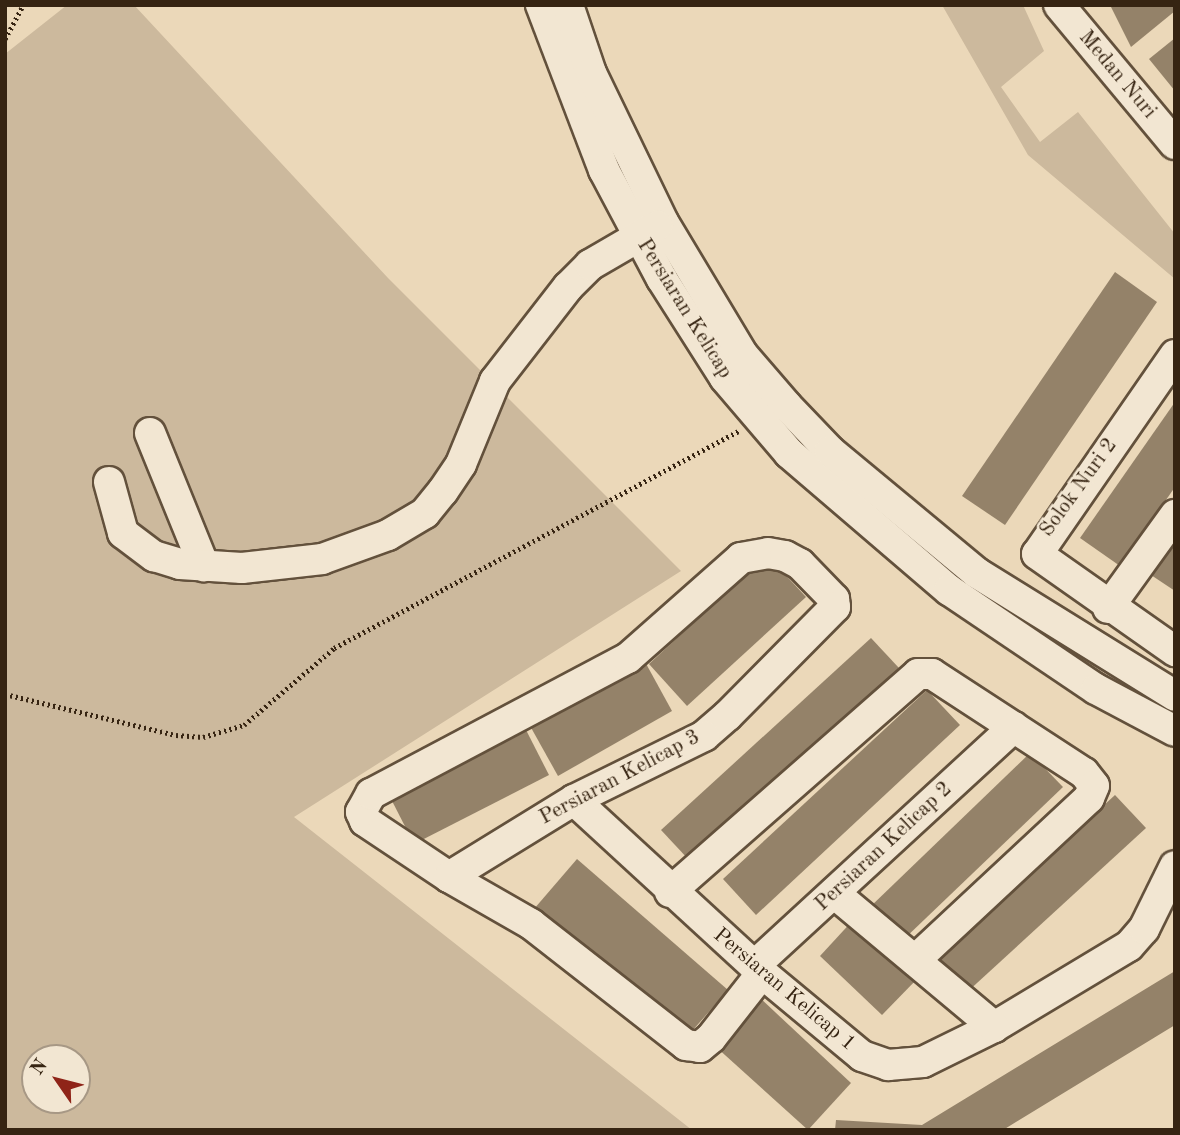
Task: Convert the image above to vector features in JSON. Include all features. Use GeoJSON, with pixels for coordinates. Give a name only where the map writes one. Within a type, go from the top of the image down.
{"type":"FeatureCollection","features":[{"type":"Feature","properties":{"kind":"street","name":"Persiaran Kelicap"},"geometry":{"type":"LineString","coordinates":[[541,5],[567,83],[651,229],[725,378],[789,453],[949,590],[1096,689],[1175,731]]}},
{"type":"Feature","properties":{"kind":"street","name":"Persiaran Kelicap"},"geometry":{"type":"LineString","coordinates":[[568,5],[651,229],[743,355],[830,450],[929,533],[1066,632],[1175,696]]}},
{"type":"Feature","properties":{"kind":"street","name":"Medan Nuri"},"geometry":{"type":"LineString","coordinates":[[1059,5],[1175,144]]}},
{"type":"Feature","properties":{"kind":"street"},"geometry":{"type":"LineString","coordinates":[[109,482],[122,533],[132,544],[154,556],[204,566],[242,568],[322,559],[388,536],[425,513],[461,464],[495,381],[519,344],[590,265],[651,229]]}},
{"type":"Feature","properties":{"kind":"street","name":"Solok Nuri 2"},"geometry":{"type":"LineString","coordinates":[[1175,355],[1039,544],[1041,561],[1175,651]]}},
{"type":"Feature","properties":{"kind":"street"},"geometry":{"type":"LineString","coordinates":[[150,433],[204,566]]}},
{"type":"Feature","properties":{"kind":"street"},"geometry":{"type":"LineString","coordinates":[[1108,608],[1175,515]]}},
{"type":"Feature","properties":{"kind":"street"},"geometry":{"type":"LineString","coordinates":[[909,556],[929,533]]}},
{"type":"Feature","properties":{"kind":"street","name":"Persiaran Kelicap 2"},"geometry":{"type":"LineString","coordinates":[[830,617],[834,599],[800,564],[768,553],[741,558],[628,658],[371,794],[361,812],[365,821],[454,871],[531,924],[686,1045],[700,1047],[711,1038],[758,970],[834,892],[1014,727]]}},
{"type":"Feature","properties":{"kind":"street","name":"Persiaran Kelicap 3"},"geometry":{"type":"LineString","coordinates":[[454,871],[574,800],[704,736],[830,617]]}},
{"type":"Feature","properties":{"kind":"street"},"geometry":{"type":"LineString","coordinates":[[670,892],[918,674],[944,677],[1084,773],[1094,786],[1089,798],[915,960]]}},
{"type":"Feature","properties":{"kind":"street","name":"Persiaran Kelicap 1"},"geometry":{"type":"LineString","coordinates":[[574,800],[670,892],[758,970],[862,1056],[888,1065],[923,1062],[994,1027],[1129,946],[1144,929],[1175,866]]}},
{"type":"Feature","properties":{"kind":"street"},"geometry":{"type":"LineString","coordinates":[[834,892],[994,1027]]}},
{"type":"Feature","properties":{"kind":"path"},"geometry":{"type":"LineString","coordinates":[[5,39],[23,5]]}},
{"type":"Feature","properties":{"kind":"path"},"geometry":{"type":"LineString","coordinates":[[5,694],[176,735],[203,737],[244,725],[334,648],[761,419]]}},
{"type":"Feature","properties":{"kind":"shaded area"},"geometry":{"type":"Polygon","coordinates":[[[67,5],[134,5],[388,278],[681,571],[294,817],[692,1130],[5,1130],[5,54],[67,5]]]}},
{"type":"Feature","properties":{"kind":"shaded area"},"geometry":{"type":"Polygon","coordinates":[[[942,5],[1023,5],[1044,51],[1001,87],[1040,142],[1078,112],[1175,234],[1175,279],[1028,155],[942,5]]]}},
{"type":"Feature","properties":{"kind":"building"},"geometry":{"type":"Polygon","coordinates":[[[1110,5],[1175,5],[1175,11],[1131,47],[1110,5]]]}},
{"type":"Feature","properties":{"kind":"building"},"geometry":{"type":"Polygon","coordinates":[[[1175,38],[1175,91],[1149,59],[1175,38]]]}},
{"type":"Feature","properties":{"kind":"building"},"geometry":{"type":"Polygon","coordinates":[[[1115,272],[1157,302],[1005,525],[962,496],[1115,272]]]}},
{"type":"Feature","properties":{"kind":"building"},"geometry":{"type":"Polygon","coordinates":[[[1175,402],[1175,487],[1120,566],[1080,538],[1175,402]]]}},
{"type":"Feature","properties":{"kind":"building"},"geometry":{"type":"Polygon","coordinates":[[[1175,529],[1175,591],[1145,571],[1175,529]]]}},
{"type":"Feature","properties":{"kind":"building"},"geometry":{"type":"Polygon","coordinates":[[[767,555],[806,597],[687,706],[649,664],[767,555]]]}},
{"type":"Feature","properties":{"kind":"building"},"geometry":{"type":"Polygon","coordinates":[[[871,638],[899,668],[689,860],[661,830],[871,638]]]}},
{"type":"Feature","properties":{"kind":"building"},"geometry":{"type":"Polygon","coordinates":[[[644,660],[672,711],[558,776],[529,724],[644,660]]]}},
{"type":"Feature","properties":{"kind":"building"},"geometry":{"type":"Polygon","coordinates":[[[927,690],[960,725],[756,915],[723,879],[927,690]]]}},
{"type":"Feature","properties":{"kind":"building"},"geometry":{"type":"Polygon","coordinates":[[[525,728],[549,775],[414,844],[390,797],[525,728]]]}},
{"type":"Feature","properties":{"kind":"building"},"geometry":{"type":"Polygon","coordinates":[[[1030,753],[1063,787],[902,941],[869,908],[1030,753]]]}},
{"type":"Feature","properties":{"kind":"building"},"geometry":{"type":"Polygon","coordinates":[[[1115,795],[1146,828],[965,994],[935,961],[1115,795]]]}},
{"type":"Feature","properties":{"kind":"building"},"geometry":{"type":"Polygon","coordinates":[[[577,859],[728,990],[685,1039],[534,909],[577,859]]]}},
{"type":"Feature","properties":{"kind":"building"},"geometry":{"type":"Polygon","coordinates":[[[855,918],[918,978],[882,1015],[820,956],[855,918]]]}},
{"type":"Feature","properties":{"kind":"building"},"geometry":{"type":"Polygon","coordinates":[[[1175,971],[1175,1025],[1003,1130],[835,1130],[836,1120],[922,1125],[1175,971]]]}},
{"type":"Feature","properties":{"kind":"building"},"geometry":{"type":"Polygon","coordinates":[[[760,998],[851,1083],[808,1130],[715,1046],[760,998]]]}}]}
